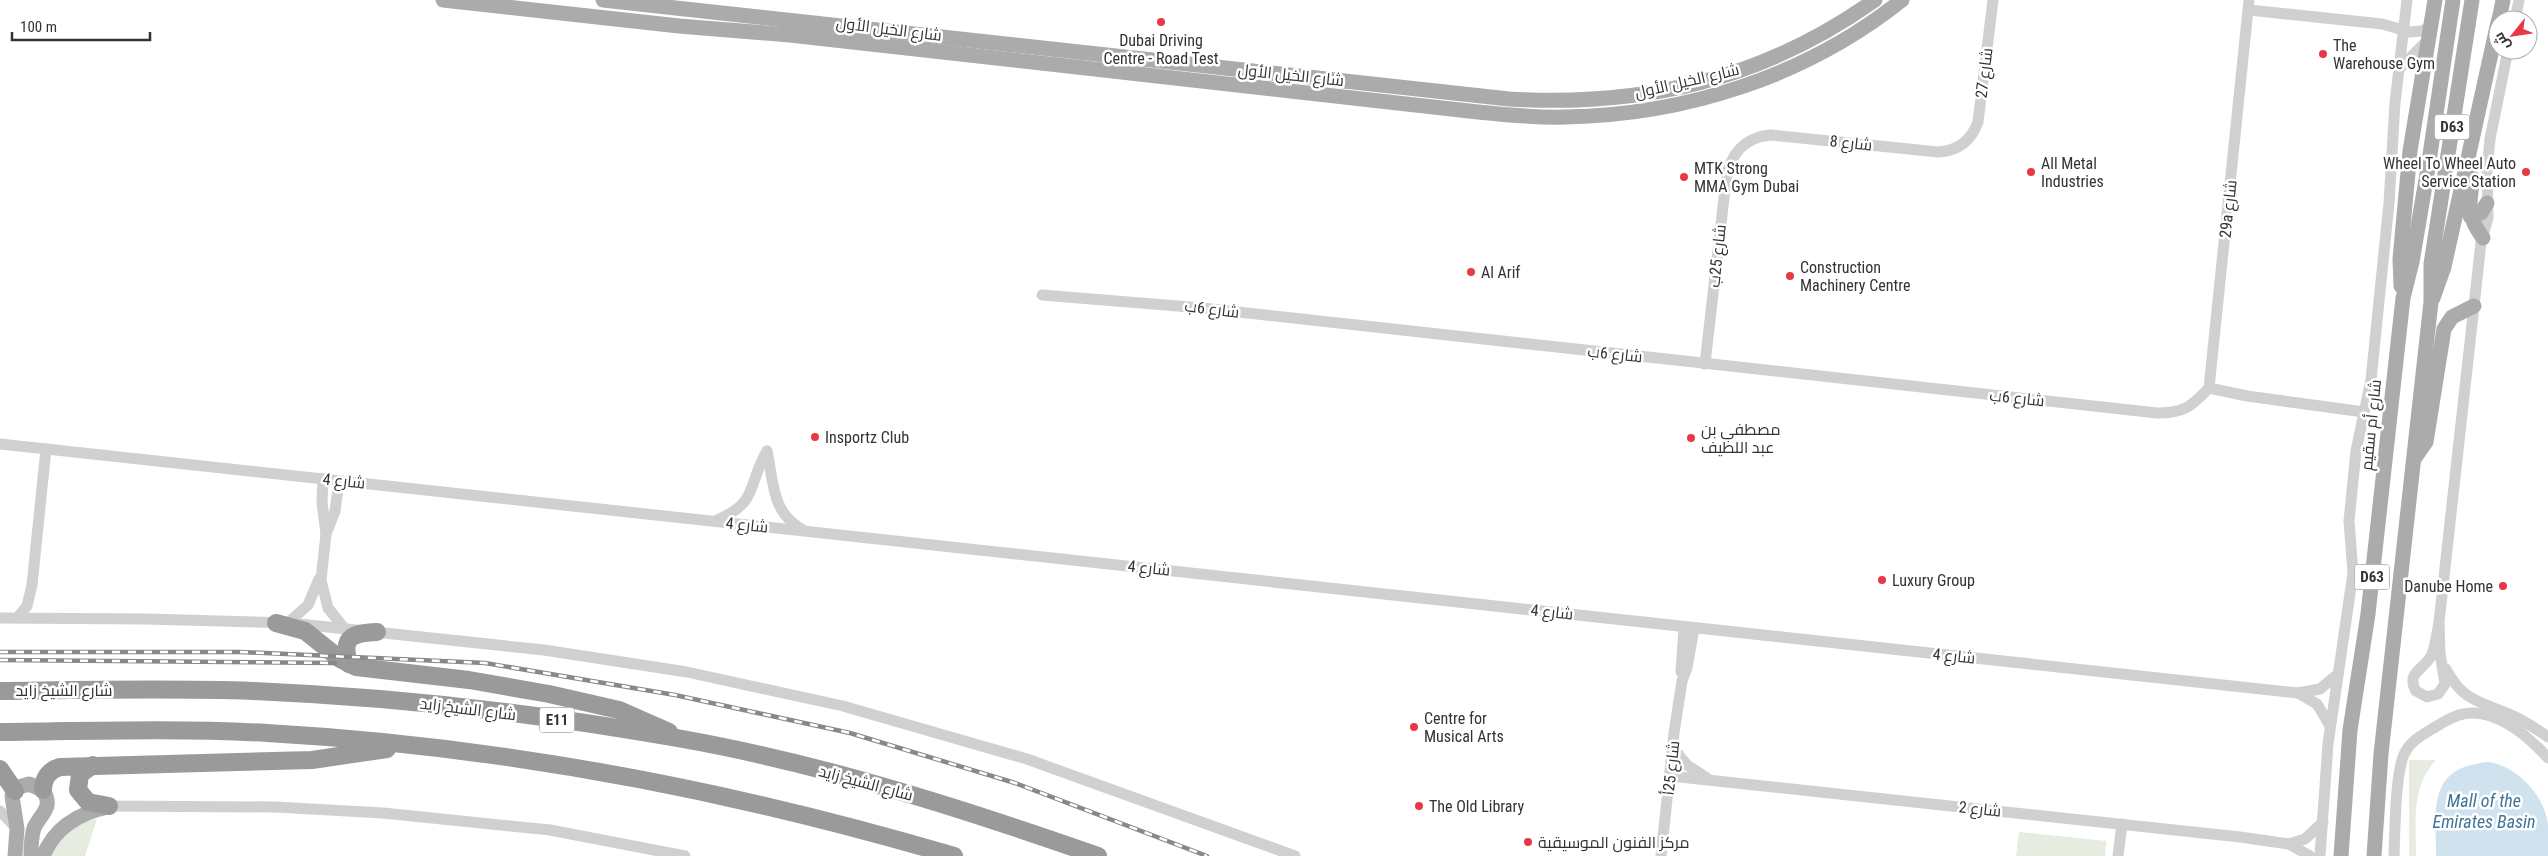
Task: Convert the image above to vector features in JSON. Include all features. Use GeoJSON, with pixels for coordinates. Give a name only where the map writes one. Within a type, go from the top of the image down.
{"type":"FeatureCollection","features":[{"type":"Feature","properties":{"kind":"highway"},"geometry":{"type":"LineString","coordinates":[[282,623],[305,632],[349,664],[376,671],[470,680],[549,694],[634,715],[678,738]]}},
{"type":"Feature","properties":{"kind":"highway"},"geometry":{"type":"LineString","coordinates":[[349,664],[346,649],[350,639],[357,634],[377,632]]}},
{"type":"Feature","properties":{"kind":"highway","name":"شارع الشيخ زايد"},"geometry":{"type":"LineString","coordinates":[[0,691],[200,690],[345,697],[483,710],[678,738],[814,769],[894,791],[983,817],[1098,856]]}},
{"type":"Feature","properties":{"kind":"highway"},"geometry":{"type":"LineString","coordinates":[[0,732],[233,732],[334,738],[536,762],[660,783],[783,809],[954,856]]}},
{"type":"Feature","properties":{"kind":"highway"},"geometry":{"type":"LineString","coordinates":[[42,790],[46,777],[56,768],[93,765],[312,760],[374,752],[400,745]]}},
{"type":"Feature","properties":{"kind":"highway"},"geometry":{"type":"LineString","coordinates":[[93,765],[80,774],[78,790],[88,802],[108,806]]}},
{"type":"Feature","properties":{"kind":"highway"},"geometry":{"type":"LineString","coordinates":[[0,770],[16,791]]}},
{"type":"Feature","properties":{"kind":"main road","name":"شارع الخيل الأول"},"geometry":{"type":"LineString","coordinates":[[443,0],[679,26],[790,35],[1478,112],[1564,117],[1614,114],[1663,107],[1744,86],[1784,71],[1829,49],[1872,22],[1902,0]]}},
{"type":"Feature","properties":{"kind":"main road","name":"شارع الخيل الأول"},"geometry":{"type":"LineString","coordinates":[[603,0],[1502,98],[1564,101],[1642,96],[1723,76],[1768,60],[1812,39],[1876,0]]}},
{"type":"Feature","properties":{"kind":"main road"},"geometry":{"type":"LineString","coordinates":[[638,0],[653,5]]}},
{"type":"Feature","properties":{"kind":"main road"},"geometry":{"type":"LineString","coordinates":[[2403,298],[2400,260],[2409,161],[2435,0]]}},
{"type":"Feature","properties":{"kind":"main road","name":"شارع أم سقيم"},"geometry":{"type":"LineString","coordinates":[[2341,856],[2350,730],[2368,614],[2403,298],[2414,250],[2453,0]]}},
{"type":"Feature","properties":{"kind":"main road","name":"D63"},"geometry":{"type":"LineString","coordinates":[[2374,856],[2382,754],[2431,302],[2432,254],[2472,0]]}},
{"type":"Feature","properties":{"kind":"main road"},"geometry":{"type":"LineString","coordinates":[[2431,302],[2444,266],[2489,60]]}},
{"type":"Feature","properties":{"kind":"main road"},"geometry":{"type":"LineString","coordinates":[[2476,117],[2478,139],[2469,205],[2470,216],[2482,238]]}},
{"type":"Feature","properties":{"kind":"main road"},"geometry":{"type":"LineString","coordinates":[[2470,216],[2481,214],[2488,203]]}},
{"type":"Feature","properties":{"kind":"main road"},"geometry":{"type":"LineString","coordinates":[[2413,460],[2422,451],[2426,442],[2444,329],[2452,317],[2474,306]]}},
{"type":"Feature","properties":{"kind":"main road"},"geometry":{"type":"LineString","coordinates":[[15,856],[17,829],[12,804],[16,791],[29,784],[42,790],[48,800],[48,807],[33,830],[31,856]]}},
{"type":"Feature","properties":{"kind":"main road"},"geometry":{"type":"LineString","coordinates":[[43,856],[51,840],[66,824],[86,813],[108,806]]}},
{"type":"Feature","properties":{"kind":"street","name":"شارع 27"},"geometry":{"type":"LineString","coordinates":[[1966,142],[1978,122],[1993,0]]}},
{"type":"Feature","properties":{"kind":"street"},"geometry":{"type":"LineString","coordinates":[[2320,856],[2330,726],[2353,573],[2349,522],[2356,451],[2371,380],[2389,203],[2390,155],[2407,0]]}},
{"type":"Feature","properties":{"kind":"street"},"geometry":{"type":"LineString","coordinates":[[2249,5],[2382,24],[2404,30],[2431,32]]}},
{"type":"Feature","properties":{"kind":"street","name":"29a شارع"},"geometry":{"type":"LineString","coordinates":[[2209,388],[2249,5]]}},
{"type":"Feature","properties":{"kind":"street"},"geometry":{"type":"LineString","coordinates":[[2400,69],[2431,32]]}},
{"type":"Feature","properties":{"kind":"street"},"geometry":{"type":"LineString","coordinates":[[2439,622],[2440,654],[2445,680],[2444,688],[2435,696],[2423,696],[2414,688],[2414,676],[2432,653],[2439,622],[2482,238],[2488,222],[2490,139],[2506,60]]}},
{"type":"Feature","properties":{"kind":"street","name":"شارع 8"},"geometry":{"type":"LineString","coordinates":[[1737,150],[1752,139],[1771,135],[1938,152],[1953,150],[1966,142]]}},
{"type":"Feature","properties":{"kind":"street","name":"شارع 25ب"},"geometry":{"type":"LineString","coordinates":[[1705,364],[1726,180],[1737,150]]}},
{"type":"Feature","properties":{"kind":"street","name":"شارع 6ب"},"geometry":{"type":"LineString","coordinates":[[1042,295],[1202,308],[2157,413],[2187,409],[2209,388]]}},
{"type":"Feature","properties":{"kind":"street"},"geometry":{"type":"LineString","coordinates":[[2209,388],[2247,396],[2364,412]]}},
{"type":"Feature","properties":{"kind":"street","name":"شارع 4"},"geometry":{"type":"LineString","coordinates":[[0,444],[2298,693],[2320,689],[2338,674]]}},
{"type":"Feature","properties":{"kind":"street"},"geometry":{"type":"LineString","coordinates":[[17,618],[27,606],[32,585],[46,449]]}},
{"type":"Feature","properties":{"kind":"street"},"geometry":{"type":"LineString","coordinates":[[714,522],[736,512],[748,499],[758,469],[767,451],[777,503],[786,517],[805,531]]}},
{"type":"Feature","properties":{"kind":"street"},"geometry":{"type":"LineString","coordinates":[[323,479],[322,502],[326,534]]}},
{"type":"Feature","properties":{"kind":"street"},"geometry":{"type":"LineString","coordinates":[[282,623],[311,601],[321,572],[326,534],[335,511],[339,480]]}},
{"type":"Feature","properties":{"kind":"street"},"geometry":{"type":"LineString","coordinates":[[321,572],[325,601],[331,614],[344,628]]}},
{"type":"Feature","properties":{"kind":"street"},"geometry":{"type":"LineString","coordinates":[[32,585],[34,602],[46,618]]}},
{"type":"Feature","properties":{"kind":"street"},"geometry":{"type":"LineString","coordinates":[[0,618],[282,623],[344,628],[577,655],[687,672],[801,696],[933,731],[1026,759],[1295,856]]}},
{"type":"Feature","properties":{"kind":"street","name":"شارع 25أ"},"geometry":{"type":"LineString","coordinates":[[1661,856],[1682,681],[1681,667],[1689,627]]}},
{"type":"Feature","properties":{"kind":"street"},"geometry":{"type":"LineString","coordinates":[[2440,654],[2450,676],[2464,695],[2517,717],[2548,737]]}},
{"type":"Feature","properties":{"kind":"street","name":"شارع 4"},"geometry":{"type":"LineString","coordinates":[[2298,693],[2317,704],[2330,726]]}},
{"type":"Feature","properties":{"kind":"street"},"geometry":{"type":"LineString","coordinates":[[2394,856],[2403,756],[2417,738],[2457,715],[2472,713],[2486,715],[2506,724],[2529,739],[2548,758]]}},
{"type":"Feature","properties":{"kind":"street"},"geometry":{"type":"LineString","coordinates":[[1673,748],[1693,770],[1714,781]]}},
{"type":"Feature","properties":{"kind":"street","name":"شارع 2"},"geometry":{"type":"LineString","coordinates":[[1670,776],[2122,824],[2289,844],[2310,856]]}},
{"type":"Feature","properties":{"kind":"street"},"geometry":{"type":"LineString","coordinates":[[108,806],[276,807],[383,813],[550,830],[685,856]]}},
{"type":"Feature","properties":{"kind":"street"},"geometry":{"type":"LineString","coordinates":[[0,811],[17,829]]}},
{"type":"Feature","properties":{"kind":"street"},"geometry":{"type":"LineString","coordinates":[[2289,844],[2305,839],[2323,822]]}},
{"type":"Feature","properties":{"kind":"street"},"geometry":{"type":"LineString","coordinates":[[2118,856],[2122,824]]}},
{"type":"Feature","properties":{"kind":"shaded area"},"geometry":{"type":"Polygon","coordinates":[[[2409,760],[2436,760],[2422,781],[2419,793],[2416,817],[2416,856],[2409,856],[2409,760]]]}},
{"type":"Feature","properties":{"kind":"shaded area"},"geometry":{"type":"Polygon","coordinates":[[[97,819],[85,856],[48,856],[68,831],[81,823],[97,819]]]}},
{"type":"Feature","properties":{"kind":"shaded area"},"geometry":{"type":"Polygon","coordinates":[[[2019,832],[2106,841],[2105,856],[2016,856],[2019,832]]]}},
{"type":"Feature","properties":{"kind":"water","name":"Mall of the Emirates Basin"},"geometry":{"type":"Polygon","coordinates":[[[2489,762],[2500,765],[2519,776],[2535,793],[2546,813],[2548,856],[2436,856],[2436,806],[2439,793],[2445,781],[2455,772],[2469,766],[2489,762]]]}},
{"type":"Feature","properties":{"kind":"railway"},"geometry":{"type":"LineString","coordinates":[[0,652],[241,652],[485,663],[675,695],[850,733],[1015,783],[1207,856]]}},
{"type":"Feature","properties":{"kind":"railway"},"geometry":{"type":"LineString","coordinates":[[0,660],[335,663]]}},
{"type":"Feature","properties":{"kind":"place","name":"Dubai Driving Centre - Road Test"},"geometry":{"type":"Point","coordinates":[1161,22]}},
{"type":"Feature","properties":{"kind":"place","name":"The Warehouse Gym"},"geometry":{"type":"Point","coordinates":[2323,54]}},
{"type":"Feature","properties":{"kind":"place","name":"All Metal Industries"},"geometry":{"type":"Point","coordinates":[2031,172]}},
{"type":"Feature","properties":{"kind":"place","name":"Wheel To Wheel Auto Service Station"},"geometry":{"type":"Point","coordinates":[2526,172]}},
{"type":"Feature","properties":{"kind":"place","name":"MTK Strong MMA Gym Dubai"},"geometry":{"type":"Point","coordinates":[1684,177]}},
{"type":"Feature","properties":{"kind":"place","name":"Al Arif"},"geometry":{"type":"Point","coordinates":[1471,272]}},
{"type":"Feature","properties":{"kind":"place","name":"Construction Machinery Centre"},"geometry":{"type":"Point","coordinates":[1790,276]}},
{"type":"Feature","properties":{"kind":"place","name":"Insportz Club"},"geometry":{"type":"Point","coordinates":[815,437]}},
{"type":"Feature","properties":{"kind":"place","name":"مصطفي بن عبد اللطيف"},"geometry":{"type":"Point","coordinates":[1691,438]}},
{"type":"Feature","properties":{"kind":"place","name":"Luxury Group"},"geometry":{"type":"Point","coordinates":[1882,580]}},
{"type":"Feature","properties":{"kind":"place","name":"Danube Home"},"geometry":{"type":"Point","coordinates":[2503,586]}},
{"type":"Feature","properties":{"kind":"place","name":"Centre for Musical Arts"},"geometry":{"type":"Point","coordinates":[1414,727]}},
{"type":"Feature","properties":{"kind":"place","name":"The Old Library"},"geometry":{"type":"Point","coordinates":[1419,806]}},
{"type":"Feature","properties":{"kind":"place","name":"مركز الفنون الموسيقية"},"geometry":{"type":"Point","coordinates":[1528,842]}}]}
